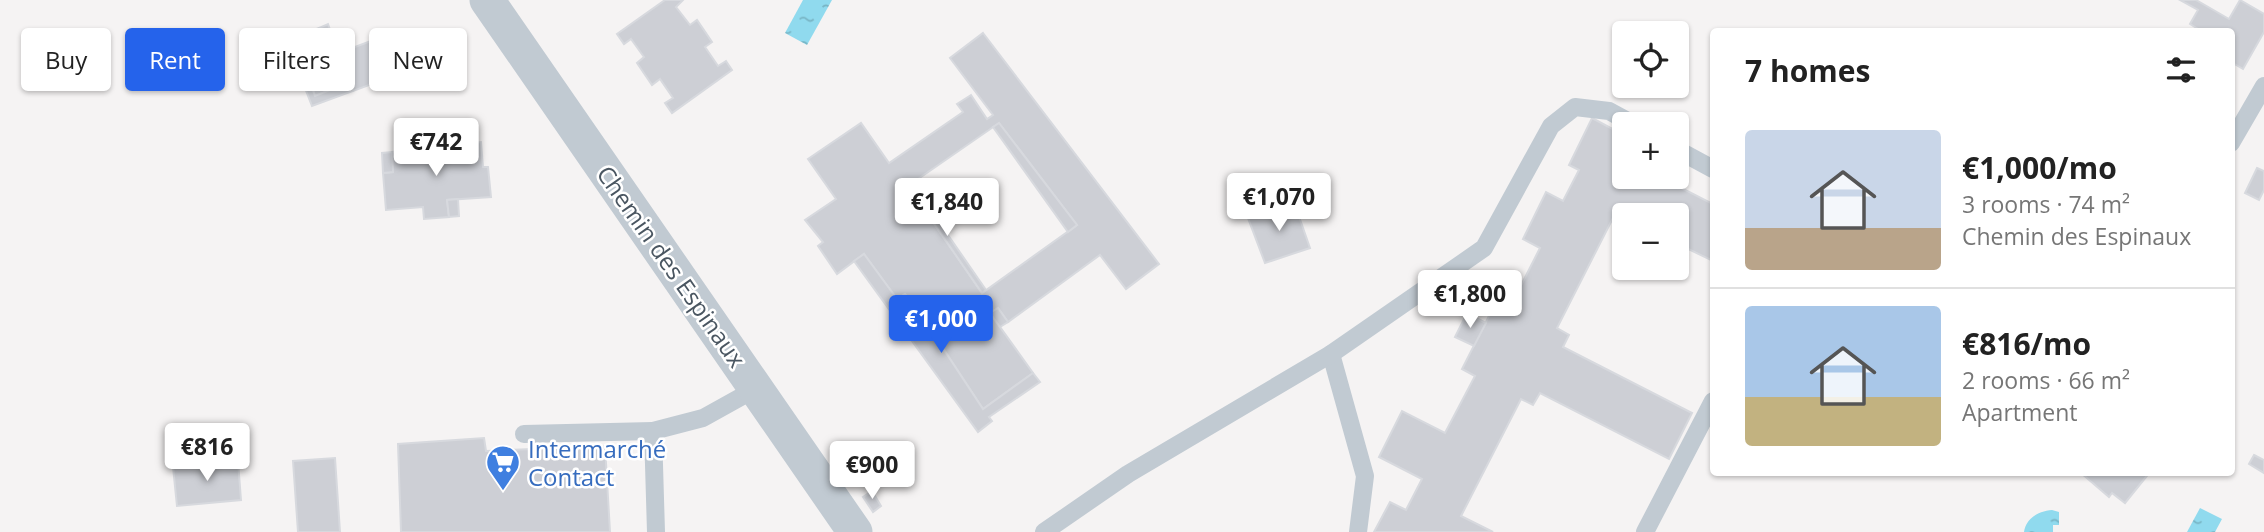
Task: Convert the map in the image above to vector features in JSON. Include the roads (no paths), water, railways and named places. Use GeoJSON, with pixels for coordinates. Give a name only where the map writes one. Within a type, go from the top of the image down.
{"type":"FeatureCollection","features":[{"type":"Feature","properties":{"kind":"street","name":"Chemin des Espinaux"},"geometry":{"type":"LineString","coordinates":[[487,0],[855,532]]}},
{"type":"Feature","properties":{"kind":"lane"},"geometry":{"type":"LineString","coordinates":[[2235,136],[2264,86]]}},
{"type":"Feature","properties":{"kind":"lane"},"geometry":{"type":"LineString","coordinates":[[1044,532],[1128,474],[1331,354],[1484,248],[1551,126],[1575,107],[1612,113]]}},
{"type":"Feature","properties":{"kind":"lane"},"geometry":{"type":"LineString","coordinates":[[1689,156],[1710,167]]}},
{"type":"Feature","properties":{"kind":"lane"},"geometry":{"type":"LineString","coordinates":[[1331,354],[1365,475],[1358,532]]}},
{"type":"Feature","properties":{"kind":"lane"},"geometry":{"type":"LineString","coordinates":[[524,434],[653,431],[703,418],[757,388]]}},
{"type":"Feature","properties":{"kind":"lane"},"geometry":{"type":"LineString","coordinates":[[1644,532],[1710,407]]}},
{"type":"Feature","properties":{"kind":"lane"},"geometry":{"type":"LineString","coordinates":[[653,431],[656,532]]}},
{"type":"Feature","properties":{"kind":"water"},"geometry":{"type":"Polygon","coordinates":[[[803,0],[832,0],[807,45],[785,33],[803,0]]]}},
{"type":"Feature","properties":{"kind":"water"},"geometry":{"type":"Polygon","coordinates":[[[2200,508],[2222,519],[2215,532],[2187,532],[2200,508]]]}},
{"type":"Feature","properties":{"kind":"water"},"geometry":{"type":"Polygon","coordinates":[[[2052,510],[2059,512],[2059,525],[2053,525],[2053,532],[2024,532],[2027,523],[2034,516],[2052,510]]]}},
{"type":"Feature","properties":{"kind":"place","name":"Intermarché Contact"},"geometry":{"type":"Point","coordinates":[503,492]}}]}
